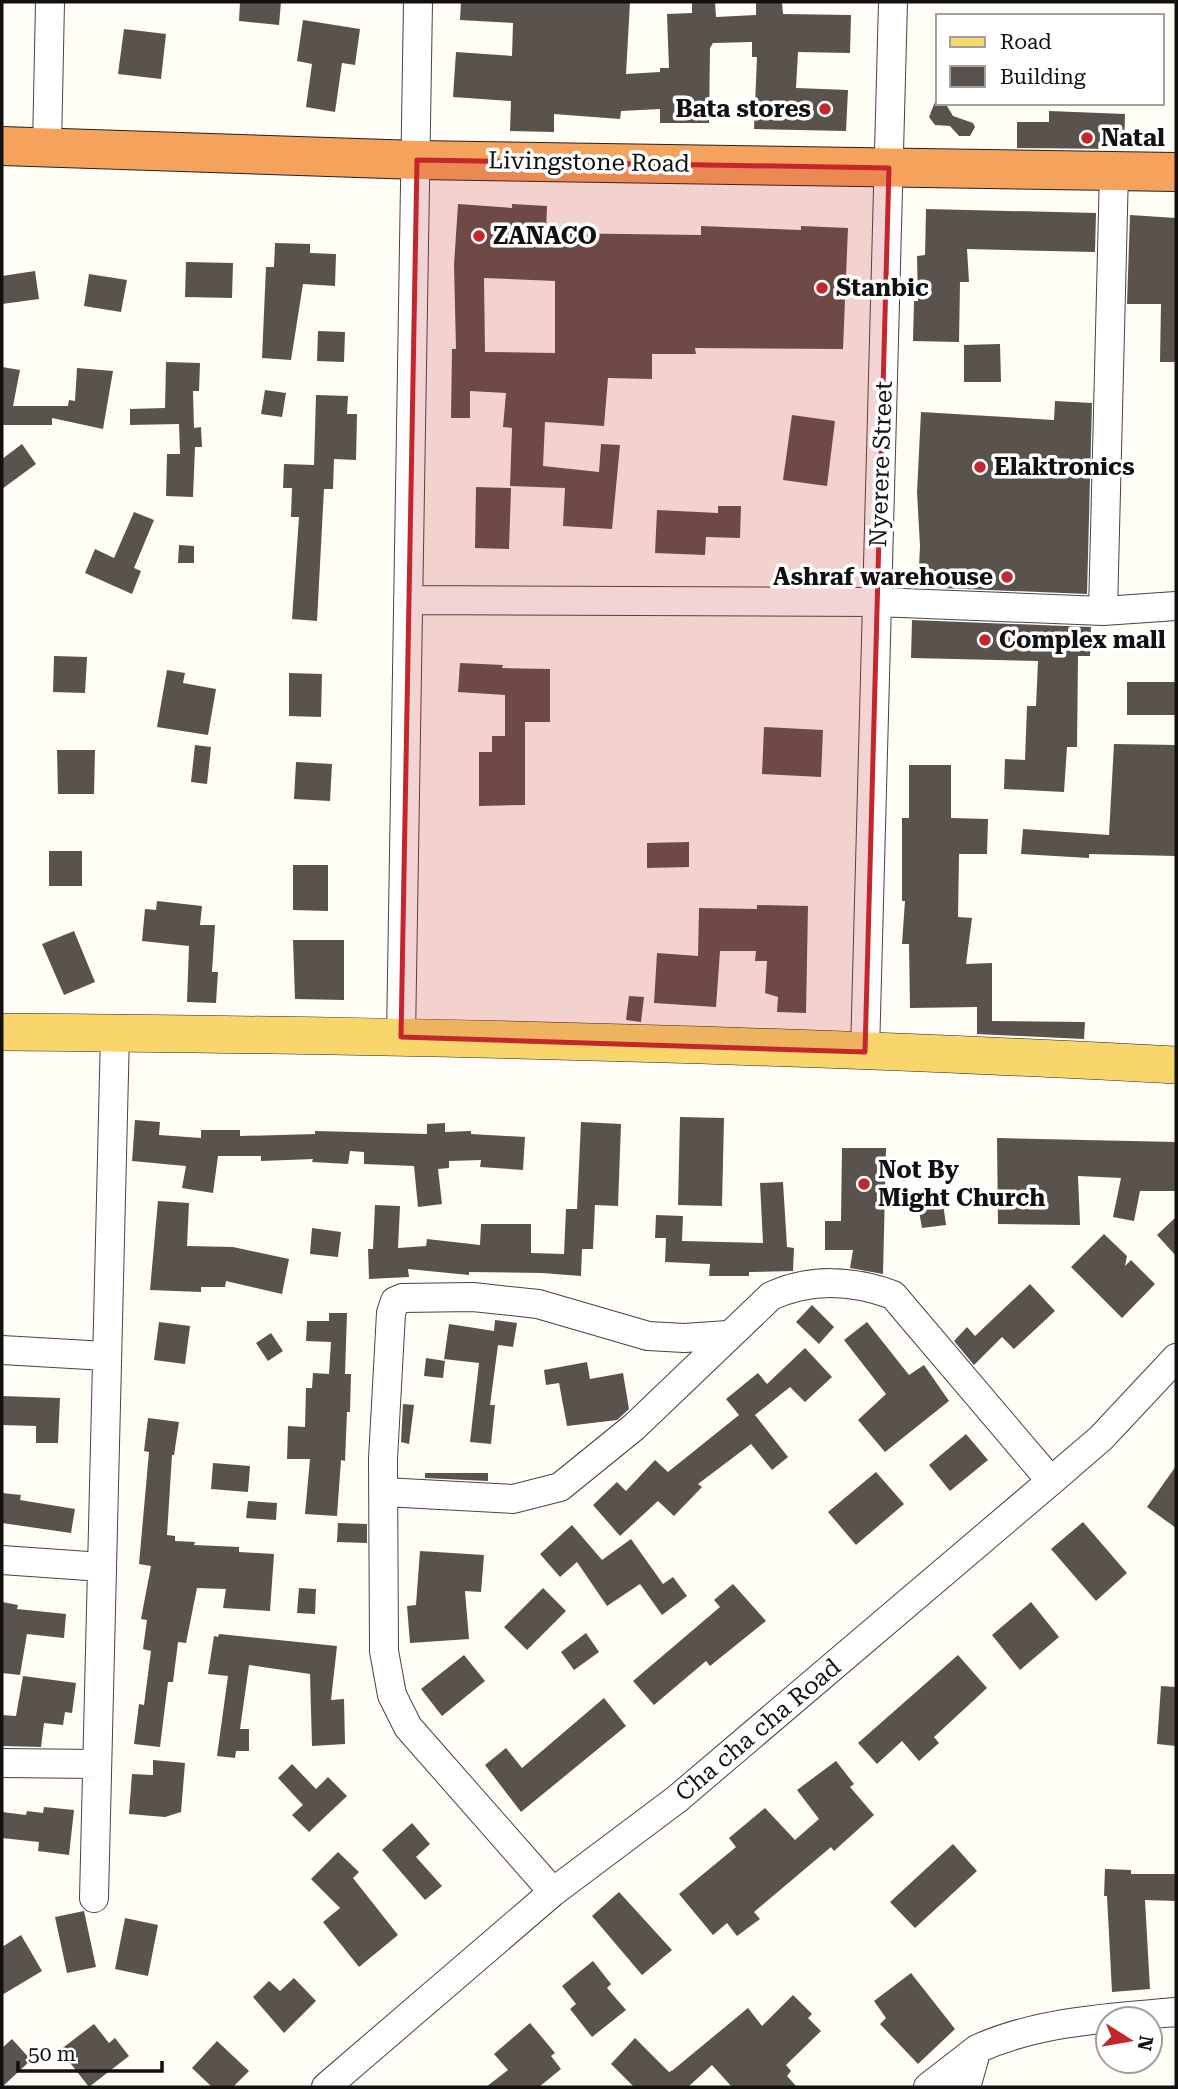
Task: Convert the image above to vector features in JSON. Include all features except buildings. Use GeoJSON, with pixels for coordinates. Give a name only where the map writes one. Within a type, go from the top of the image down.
{"type":"FeatureCollection","features":[{"type":"Feature","properties":{"kind":"highway","name":"Livingstone Road"},"geometry":{"type":"LineString","coordinates":[[2,146],[416,160],[1176,172]]}},
{"type":"Feature","properties":{"kind":"main road"},"geometry":{"type":"LineString","coordinates":[[2,1031],[401,1037],[902,1051],[1176,1065]]}},
{"type":"Feature","properties":{"kind":"street"},"geometry":{"type":"LineString","coordinates":[[47,146],[50,2]]}},
{"type":"Feature","properties":{"kind":"street"},"geometry":{"type":"LineString","coordinates":[[401,1037],[418,2]]}},
{"type":"Feature","properties":{"kind":"street","name":"Nyerere Street"},"geometry":{"type":"LineString","coordinates":[[865,1052],[893,2]]}},
{"type":"Feature","properties":{"kind":"street"},"geometry":{"type":"LineString","coordinates":[[1103,611],[1114,171]]}},
{"type":"Feature","properties":{"kind":"street"},"geometry":{"type":"LineString","coordinates":[[408,600],[877,602],[1103,611],[1176,606]]}},
{"type":"Feature","properties":{"kind":"street"},"geometry":{"type":"LineString","coordinates":[[93,1898],[116,1033]]}},
{"type":"Feature","properties":{"kind":"street"},"geometry":{"type":"LineString","coordinates":[[384,1492],[513,1499],[559,1487],[634,1427],[771,1296],[791,1287],[814,1283],[850,1285],[893,1295],[1051,1481]]}},
{"type":"Feature","properties":{"kind":"street"},"geometry":{"type":"LineString","coordinates":[[552,1892],[408,1727],[391,1695],[384,1651],[384,1492],[391,1312],[395,1301],[401,1297],[473,1297],[538,1304],[648,1336],[684,1338],[728,1335]]}},
{"type":"Feature","properties":{"kind":"street"},"geometry":{"type":"LineString","coordinates":[[2,1350],[106,1356]]}},
{"type":"Feature","properties":{"kind":"street","name":"Cha cha cha Road"},"geometry":{"type":"LineString","coordinates":[[326,2087],[552,1892],[677,1799],[1051,1481],[1101,1437],[1176,1357]]}},
{"type":"Feature","properties":{"kind":"street"},"geometry":{"type":"LineString","coordinates":[[2,1560],[102,1567]]}},
{"type":"Feature","properties":{"kind":"street"},"geometry":{"type":"LineString","coordinates":[[2,1763],[97,1764]]}},
{"type":"Feature","properties":{"kind":"street"},"geometry":{"type":"LineString","coordinates":[[928,2087],[977,2049],[1035,2028],[1176,2012]]}},
{"type":"Feature","properties":{"kind":"street"},"geometry":{"type":"LineString","coordinates":[[966,2087],[977,2049]]}},
{"type":"Feature","properties":{"kind":"highlighted area"},"geometry":{"type":"Polygon","coordinates":[[[417,160],[889,168],[865,1052],[401,1037],[417,160]]]}},
{"type":"Feature","properties":{"kind":"place","name":"Bata stores"},"geometry":{"type":"Point","coordinates":[825,109]}},
{"type":"Feature","properties":{"kind":"place","name":"Natal"},"geometry":{"type":"Point","coordinates":[1087,138]}},
{"type":"Feature","properties":{"kind":"place","name":"ZANACO"},"geometry":{"type":"Point","coordinates":[479,236]}},
{"type":"Feature","properties":{"kind":"place","name":"Stanbic"},"geometry":{"type":"Point","coordinates":[822,288]}},
{"type":"Feature","properties":{"kind":"place","name":"Elaktronics"},"geometry":{"type":"Point","coordinates":[980,467]}},
{"type":"Feature","properties":{"kind":"place","name":"Ashraf warehouse"},"geometry":{"type":"Point","coordinates":[1007,577]}},
{"type":"Feature","properties":{"kind":"place","name":"Complex mall"},"geometry":{"type":"Point","coordinates":[985,640]}},
{"type":"Feature","properties":{"kind":"place","name":"Not By Might Church"},"geometry":{"type":"Point","coordinates":[864,1184]}}]}
